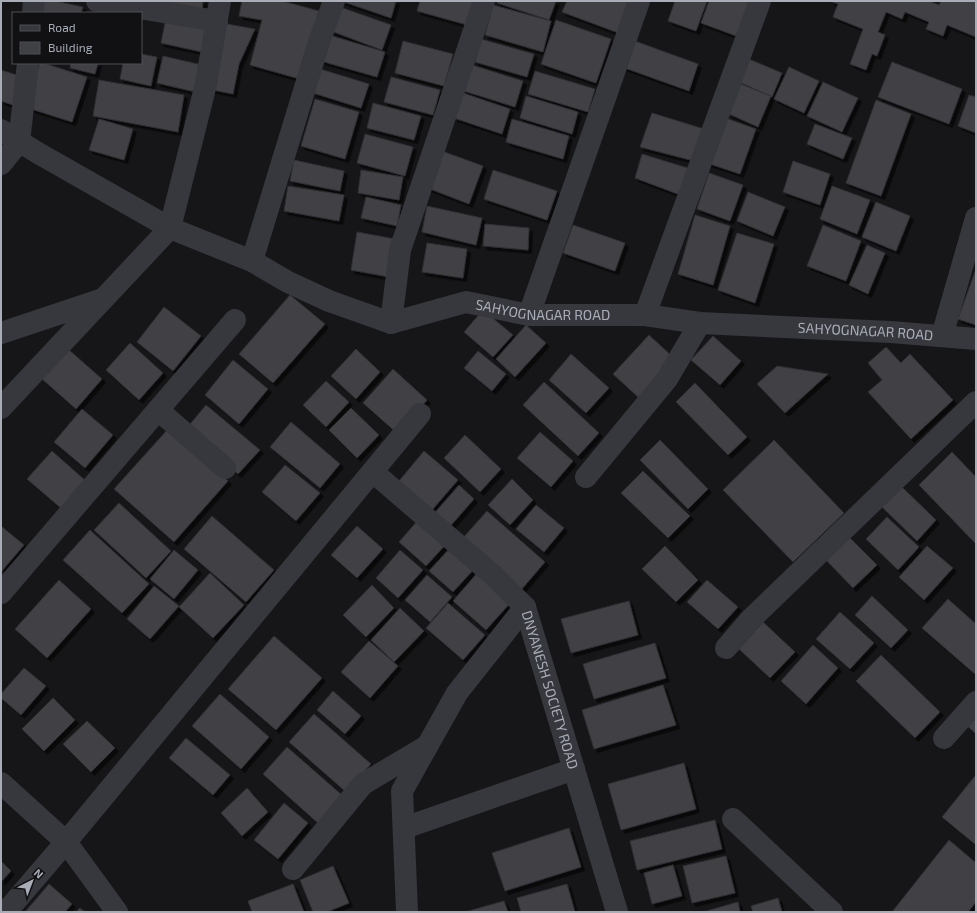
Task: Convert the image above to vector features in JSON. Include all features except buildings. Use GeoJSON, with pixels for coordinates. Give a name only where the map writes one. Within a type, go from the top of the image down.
{"type":"FeatureCollection","features":[{"type":"Feature","properties":{"kind":"street"},"geometry":{"type":"LineString","coordinates":[[33,12],[34,1]]}},
{"type":"Feature","properties":{"kind":"street"},"geometry":{"type":"LineString","coordinates":[[1,408],[170,228],[206,84],[219,11],[97,1]]}},
{"type":"Feature","properties":{"kind":"street"},"geometry":{"type":"LineString","coordinates":[[252,261],[319,42],[334,1]]}},
{"type":"Feature","properties":{"kind":"street"},"geometry":{"type":"LineString","coordinates":[[1,130],[170,228],[252,261],[288,282],[329,301],[391,323],[400,250],[484,1]]}},
{"type":"Feature","properties":{"kind":"street"},"geometry":{"type":"LineString","coordinates":[[529,314],[639,1]]}},
{"type":"Feature","properties":{"kind":"street"},"geometry":{"type":"LineString","coordinates":[[645,315],[760,1]]}},
{"type":"Feature","properties":{"kind":"street"},"geometry":{"type":"LineString","coordinates":[[1,164],[20,142],[28,64]]}},
{"type":"Feature","properties":{"kind":"street"},"geometry":{"type":"LineString","coordinates":[[942,336],[976,218]]}},
{"type":"Feature","properties":{"kind":"street"},"geometry":{"type":"LineString","coordinates":[[1,333],[103,299]]}},
{"type":"Feature","properties":{"kind":"street","name":"SAHYOGNAGAR ROAD"},"geometry":{"type":"LineString","coordinates":[[391,323],[466,302],[529,314],[645,315],[700,323],[976,339]]}},
{"type":"Feature","properties":{"kind":"street"},"geometry":{"type":"LineString","coordinates":[[1,594],[235,320]]}},
{"type":"Feature","properties":{"kind":"street"},"geometry":{"type":"LineString","coordinates":[[586,477],[667,379],[700,323]]}},
{"type":"Feature","properties":{"kind":"street"},"geometry":{"type":"LineString","coordinates":[[726,648],[751,619],[976,402]]}},
{"type":"Feature","properties":{"kind":"street"},"geometry":{"type":"LineString","coordinates":[[158,410],[224,468]]}},
{"type":"Feature","properties":{"kind":"street"},"geometry":{"type":"LineString","coordinates":[[6,912],[66,842],[420,414]]}},
{"type":"Feature","properties":{"kind":"street"},"geometry":{"type":"LineString","coordinates":[[373,472],[493,575],[524,607]]}},
{"type":"Feature","properties":{"kind":"street","name":"DNYANESH SOCIETY ROAD"},"geometry":{"type":"LineString","coordinates":[[407,912],[402,791],[457,693],[524,607]]}},
{"type":"Feature","properties":{"kind":"street","name":"DNYANESH SOCIETY ROAD"},"geometry":{"type":"LineString","coordinates":[[524,607],[617,912]]}},
{"type":"Feature","properties":{"kind":"street"},"geometry":{"type":"LineString","coordinates":[[944,738],[976,702]]}},
{"type":"Feature","properties":{"kind":"street"},"geometry":{"type":"LineString","coordinates":[[293,869],[363,784],[428,745]]}},
{"type":"Feature","properties":{"kind":"street"},"geometry":{"type":"LineString","coordinates":[[404,828],[574,769]]}},
{"type":"Feature","properties":{"kind":"street"},"geometry":{"type":"LineString","coordinates":[[1,783],[66,842],[117,912]]}},
{"type":"Feature","properties":{"kind":"street"},"geometry":{"type":"LineString","coordinates":[[733,820],[832,912]]}}]}
